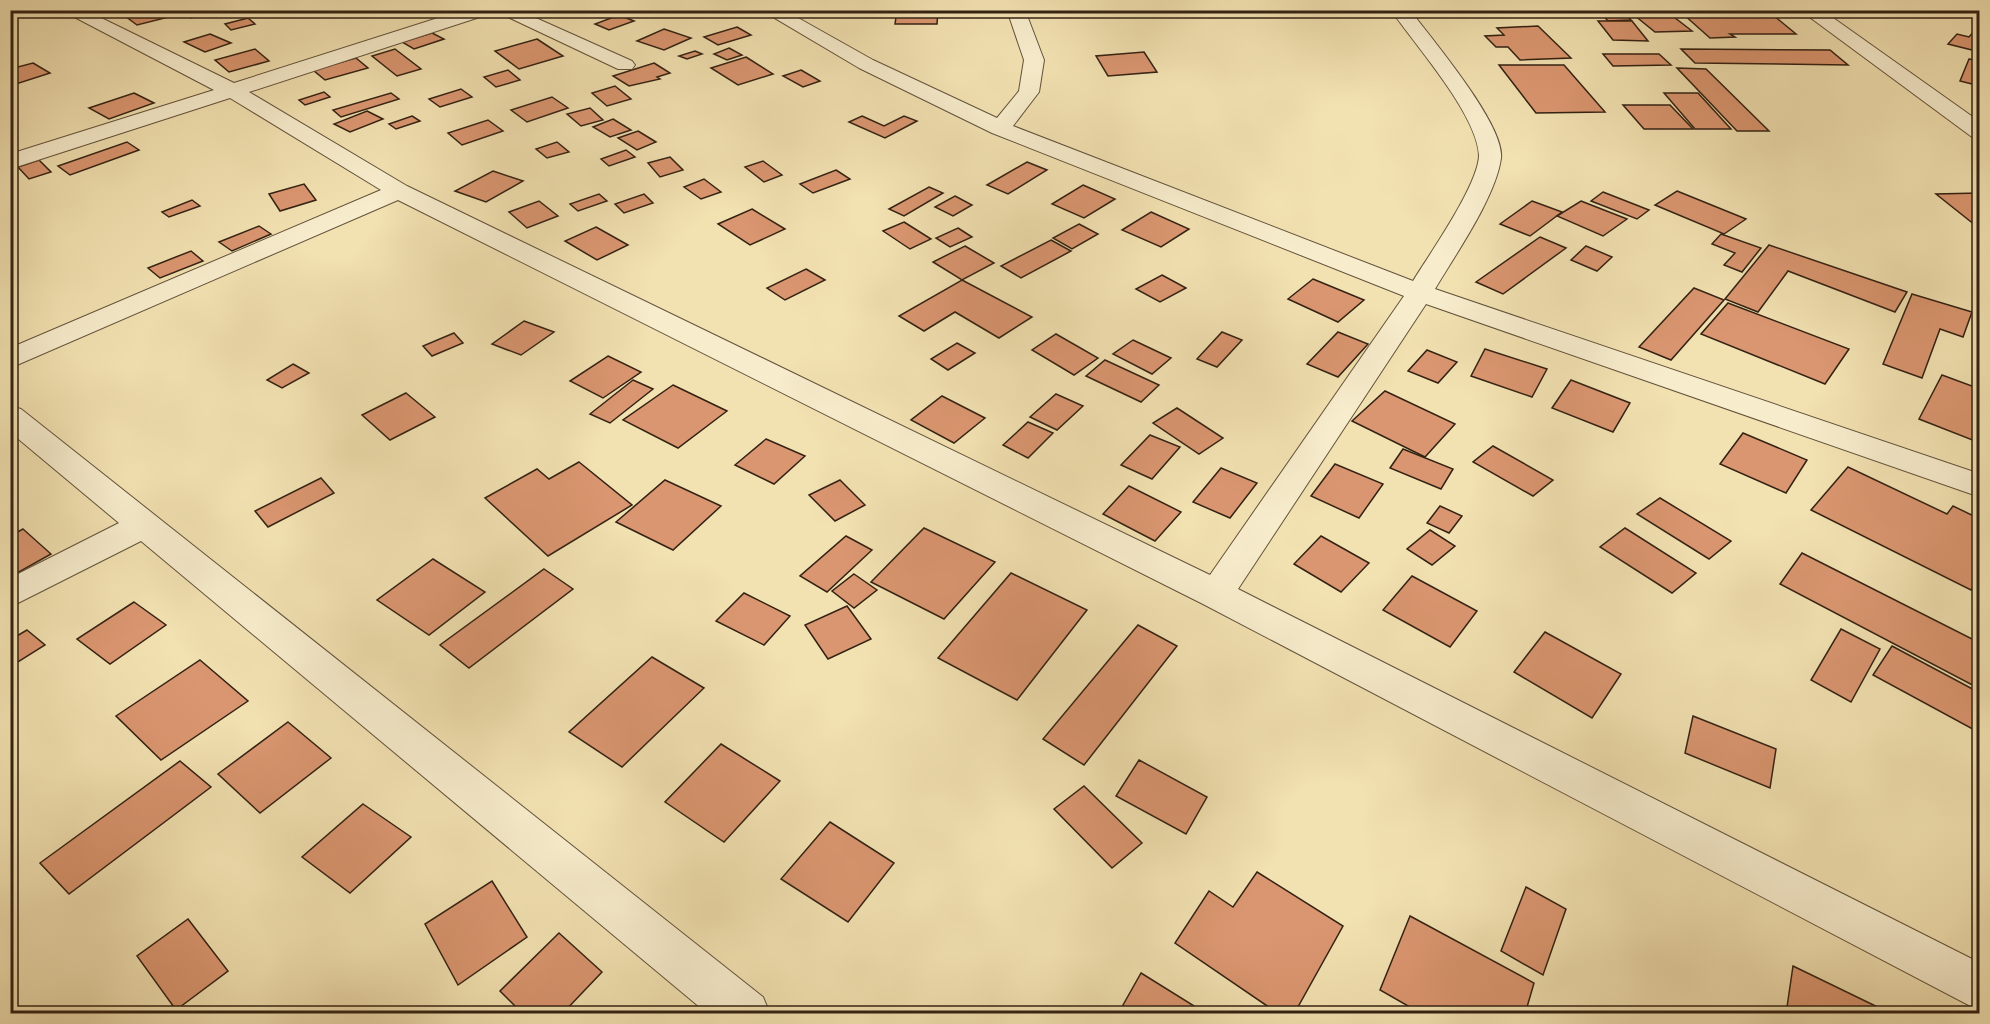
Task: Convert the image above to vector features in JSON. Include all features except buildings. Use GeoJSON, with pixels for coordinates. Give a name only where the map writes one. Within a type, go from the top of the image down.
{"type":"FeatureCollection","features":[{"type":"Feature","properties":{"kind":"street"},"geometry":{"type":"LineString","coordinates":[[70,10],[231,90],[399,190],[1216,594],[1980,988]]}},
{"type":"Feature","properties":{"kind":"street"},"geometry":{"type":"LineString","coordinates":[[10,162],[483,10]]}},
{"type":"Feature","properties":{"kind":"street"},"geometry":{"type":"LineString","coordinates":[[502,10],[625,64]]}},
{"type":"Feature","properties":{"kind":"street"},"geometry":{"type":"LineString","coordinates":[[770,10],[866,64],[1000,128],[1420,293],[1980,486]]}},
{"type":"Feature","properties":{"kind":"street"},"geometry":{"type":"LineString","coordinates":[[1000,128],[1029,92],[1034,60],[1016,10]]}},
{"type":"Feature","properties":{"kind":"street"},"geometry":{"type":"LineString","coordinates":[[1216,594],[1420,293],[1470,211],[1491,159],[1479,120],[1400,10]]}},
{"type":"Feature","properties":{"kind":"street"},"geometry":{"type":"LineString","coordinates":[[1809,10],[1980,132]]}},
{"type":"Feature","properties":{"kind":"street"},"geometry":{"type":"LineString","coordinates":[[1974,10],[1980,12]]}},
{"type":"Feature","properties":{"kind":"street"},"geometry":{"type":"LineString","coordinates":[[10,359],[399,190]]}},
{"type":"Feature","properties":{"kind":"street"},"geometry":{"type":"LineString","coordinates":[[10,416],[746,1014]]}},
{"type":"Feature","properties":{"kind":"street"},"geometry":{"type":"LineString","coordinates":[[10,594],[145,524]]}}]}
